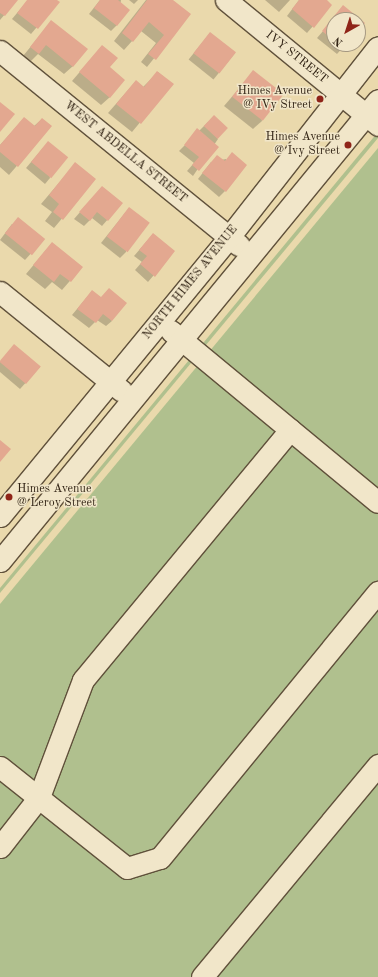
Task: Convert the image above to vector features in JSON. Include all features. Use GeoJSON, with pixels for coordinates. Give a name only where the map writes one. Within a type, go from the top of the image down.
{"type":"FeatureCollection","features":[{"type":"Feature","properties":{"kind":"street","name":"IVY STREET"},"geometry":{"type":"LineString","coordinates":[[226,0],[341,95],[374,113]]}},
{"type":"Feature","properties":{"kind":"street","name":"NORTH HIMES AVENUE"},"geometry":{"type":"LineString","coordinates":[[0,516],[229,237],[378,47]]}},
{"type":"Feature","properties":{"kind":"street","name":"WEST ABDELLA STREET"},"geometry":{"type":"LineString","coordinates":[[0,51],[250,255]]}},
{"type":"Feature","properties":{"kind":"street"},"geometry":{"type":"LineString","coordinates":[[0,561],[250,255],[374,113]]}},
{"type":"Feature","properties":{"kind":"street"},"geometry":{"type":"LineString","coordinates":[[0,292],[132,399]]}},
{"type":"Feature","properties":{"kind":"street"},"geometry":{"type":"LineString","coordinates":[[160,322],[378,502]]}},
{"type":"Feature","properties":{"kind":"street"},"geometry":{"type":"LineString","coordinates":[[0,847],[39,798],[83,680],[290,430]]}},
{"type":"Feature","properties":{"kind":"street"},"geometry":{"type":"LineString","coordinates":[[0,527],[17,540]]}},
{"type":"Feature","properties":{"kind":"street"},"geometry":{"type":"LineString","coordinates":[[0,767],[127,868],[160,858],[378,592]]}},
{"type":"Feature","properties":{"kind":"street"},"geometry":{"type":"LineString","coordinates":[[202,977],[378,765]]}},
{"type":"Feature","properties":{"kind":"green space"},"geometry":{"type":"Polygon","coordinates":[[[378,132],[378,138],[0,593],[0,588],[378,132]]]}},
{"type":"Feature","properties":{"kind":"green space"},"geometry":{"type":"Polygon","coordinates":[[[378,148],[378,977],[0,977],[0,604],[378,148]]]}},
{"type":"Feature","properties":{"kind":"building"},"geometry":{"type":"Polygon","coordinates":[[[0,0],[18,0],[5,16],[0,13],[0,0]]]}},
{"type":"Feature","properties":{"kind":"building"},"geometry":{"type":"Polygon","coordinates":[[[27,0],[57,0],[60,2],[38,29],[17,13],[27,0]]]}},
{"type":"Feature","properties":{"kind":"building"},"geometry":{"type":"Polygon","coordinates":[[[100,0],[118,0],[130,10],[117,26],[94,8],[100,0]]]}},
{"type":"Feature","properties":{"kind":"building"},"geometry":{"type":"Polygon","coordinates":[[[147,0],[173,0],[191,14],[156,60],[148,54],[164,35],[149,22],[133,42],[122,33],[147,0]]]}},
{"type":"Feature","properties":{"kind":"building"},"geometry":{"type":"Polygon","coordinates":[[[299,0],[327,0],[332,5],[314,28],[292,9],[299,0]]]}},
{"type":"Feature","properties":{"kind":"building"},"geometry":{"type":"Polygon","coordinates":[[[343,5],[352,12],[337,12],[343,5]]]}},
{"type":"Feature","properties":{"kind":"building"},"geometry":{"type":"Polygon","coordinates":[[[51,20],[88,49],[73,67],[46,45],[39,54],[30,47],[51,20]]]}},
{"type":"Feature","properties":{"kind":"building"},"geometry":{"type":"Polygon","coordinates":[[[326,26],[326,34],[322,31],[326,26]]]}},
{"type":"Feature","properties":{"kind":"building"},"geometry":{"type":"Polygon","coordinates":[[[210,32],[236,52],[219,74],[193,53],[210,32]]]}},
{"type":"Feature","properties":{"kind":"building"},"geometry":{"type":"Polygon","coordinates":[[[102,45],[118,58],[110,67],[125,80],[110,98],[79,72],[102,45]]]}},
{"type":"Feature","properties":{"kind":"building"},"geometry":{"type":"Polygon","coordinates":[[[253,70],[284,94],[263,121],[232,97],[253,70]]]}},
{"type":"Feature","properties":{"kind":"building"},"geometry":{"type":"Polygon","coordinates":[[[157,71],[174,84],[141,124],[116,104],[136,80],[144,87],[157,71]]]}},
{"type":"Feature","properties":{"kind":"building"},"geometry":{"type":"Polygon","coordinates":[[[0,102],[15,114],[0,132],[0,102]]]}},
{"type":"Feature","properties":{"kind":"building"},"geometry":{"type":"Polygon","coordinates":[[[214,115],[228,128],[218,139],[204,126],[214,115]]]}},
{"type":"Feature","properties":{"kind":"building"},"geometry":{"type":"Polygon","coordinates":[[[24,117],[35,126],[42,118],[52,126],[18,167],[0,152],[0,145],[24,117]]]}},
{"type":"Feature","properties":{"kind":"building"},"geometry":{"type":"Polygon","coordinates":[[[197,128],[219,147],[199,171],[192,165],[199,157],[184,145],[197,128]]]}},
{"type":"Feature","properties":{"kind":"building"},"geometry":{"type":"Polygon","coordinates":[[[48,141],[68,157],[51,178],[31,162],[48,141]]]}},
{"type":"Feature","properties":{"kind":"building"},"geometry":{"type":"Polygon","coordinates":[[[232,152],[247,165],[226,192],[202,173],[217,155],[225,161],[232,152]]]}},
{"type":"Feature","properties":{"kind":"building"},"geometry":{"type":"Polygon","coordinates":[[[75,162],[96,179],[63,220],[53,212],[59,204],[49,195],[75,162]]]}},
{"type":"Feature","properties":{"kind":"building"},"geometry":{"type":"Polygon","coordinates":[[[102,186],[123,203],[108,221],[97,212],[90,221],[79,212],[102,186]]]}},
{"type":"Feature","properties":{"kind":"building"},"geometry":{"type":"Polygon","coordinates":[[[129,207],[150,223],[127,252],[107,237],[129,207]]]}},
{"type":"Feature","properties":{"kind":"building"},"geometry":{"type":"Polygon","coordinates":[[[18,217],[45,239],[32,255],[5,233],[18,217]]]}},
{"type":"Feature","properties":{"kind":"building"},"geometry":{"type":"Polygon","coordinates":[[[153,233],[175,251],[155,277],[140,264],[147,256],[139,250],[153,233]]]}},
{"type":"Feature","properties":{"kind":"building"},"geometry":{"type":"Polygon","coordinates":[[[52,242],[83,267],[71,282],[60,274],[54,282],[33,265],[52,242]]]}},
{"type":"Feature","properties":{"kind":"building"},"geometry":{"type":"Polygon","coordinates":[[[109,288],[127,303],[112,321],[103,314],[96,323],[77,309],[92,290],[101,297],[109,288]]]}},
{"type":"Feature","properties":{"kind":"building"},"geometry":{"type":"Polygon","coordinates":[[[14,344],[41,366],[26,384],[0,362],[14,344]]]}},
{"type":"Feature","properties":{"kind":"building"},"geometry":{"type":"Polygon","coordinates":[[[0,440],[11,449],[0,462],[0,440]]]}},
{"type":"Feature","properties":{"kind":"place","name":"Himes Avenue @ IVy Street"},"geometry":{"type":"Point","coordinates":[320,99]}},
{"type":"Feature","properties":{"kind":"place","name":"Himes Avenue @ Ivy Street"},"geometry":{"type":"Point","coordinates":[348,145]}},
{"type":"Feature","properties":{"kind":"place","name":"Himes Avenue @ Leroy Street"},"geometry":{"type":"Point","coordinates":[9,497]}}]}
